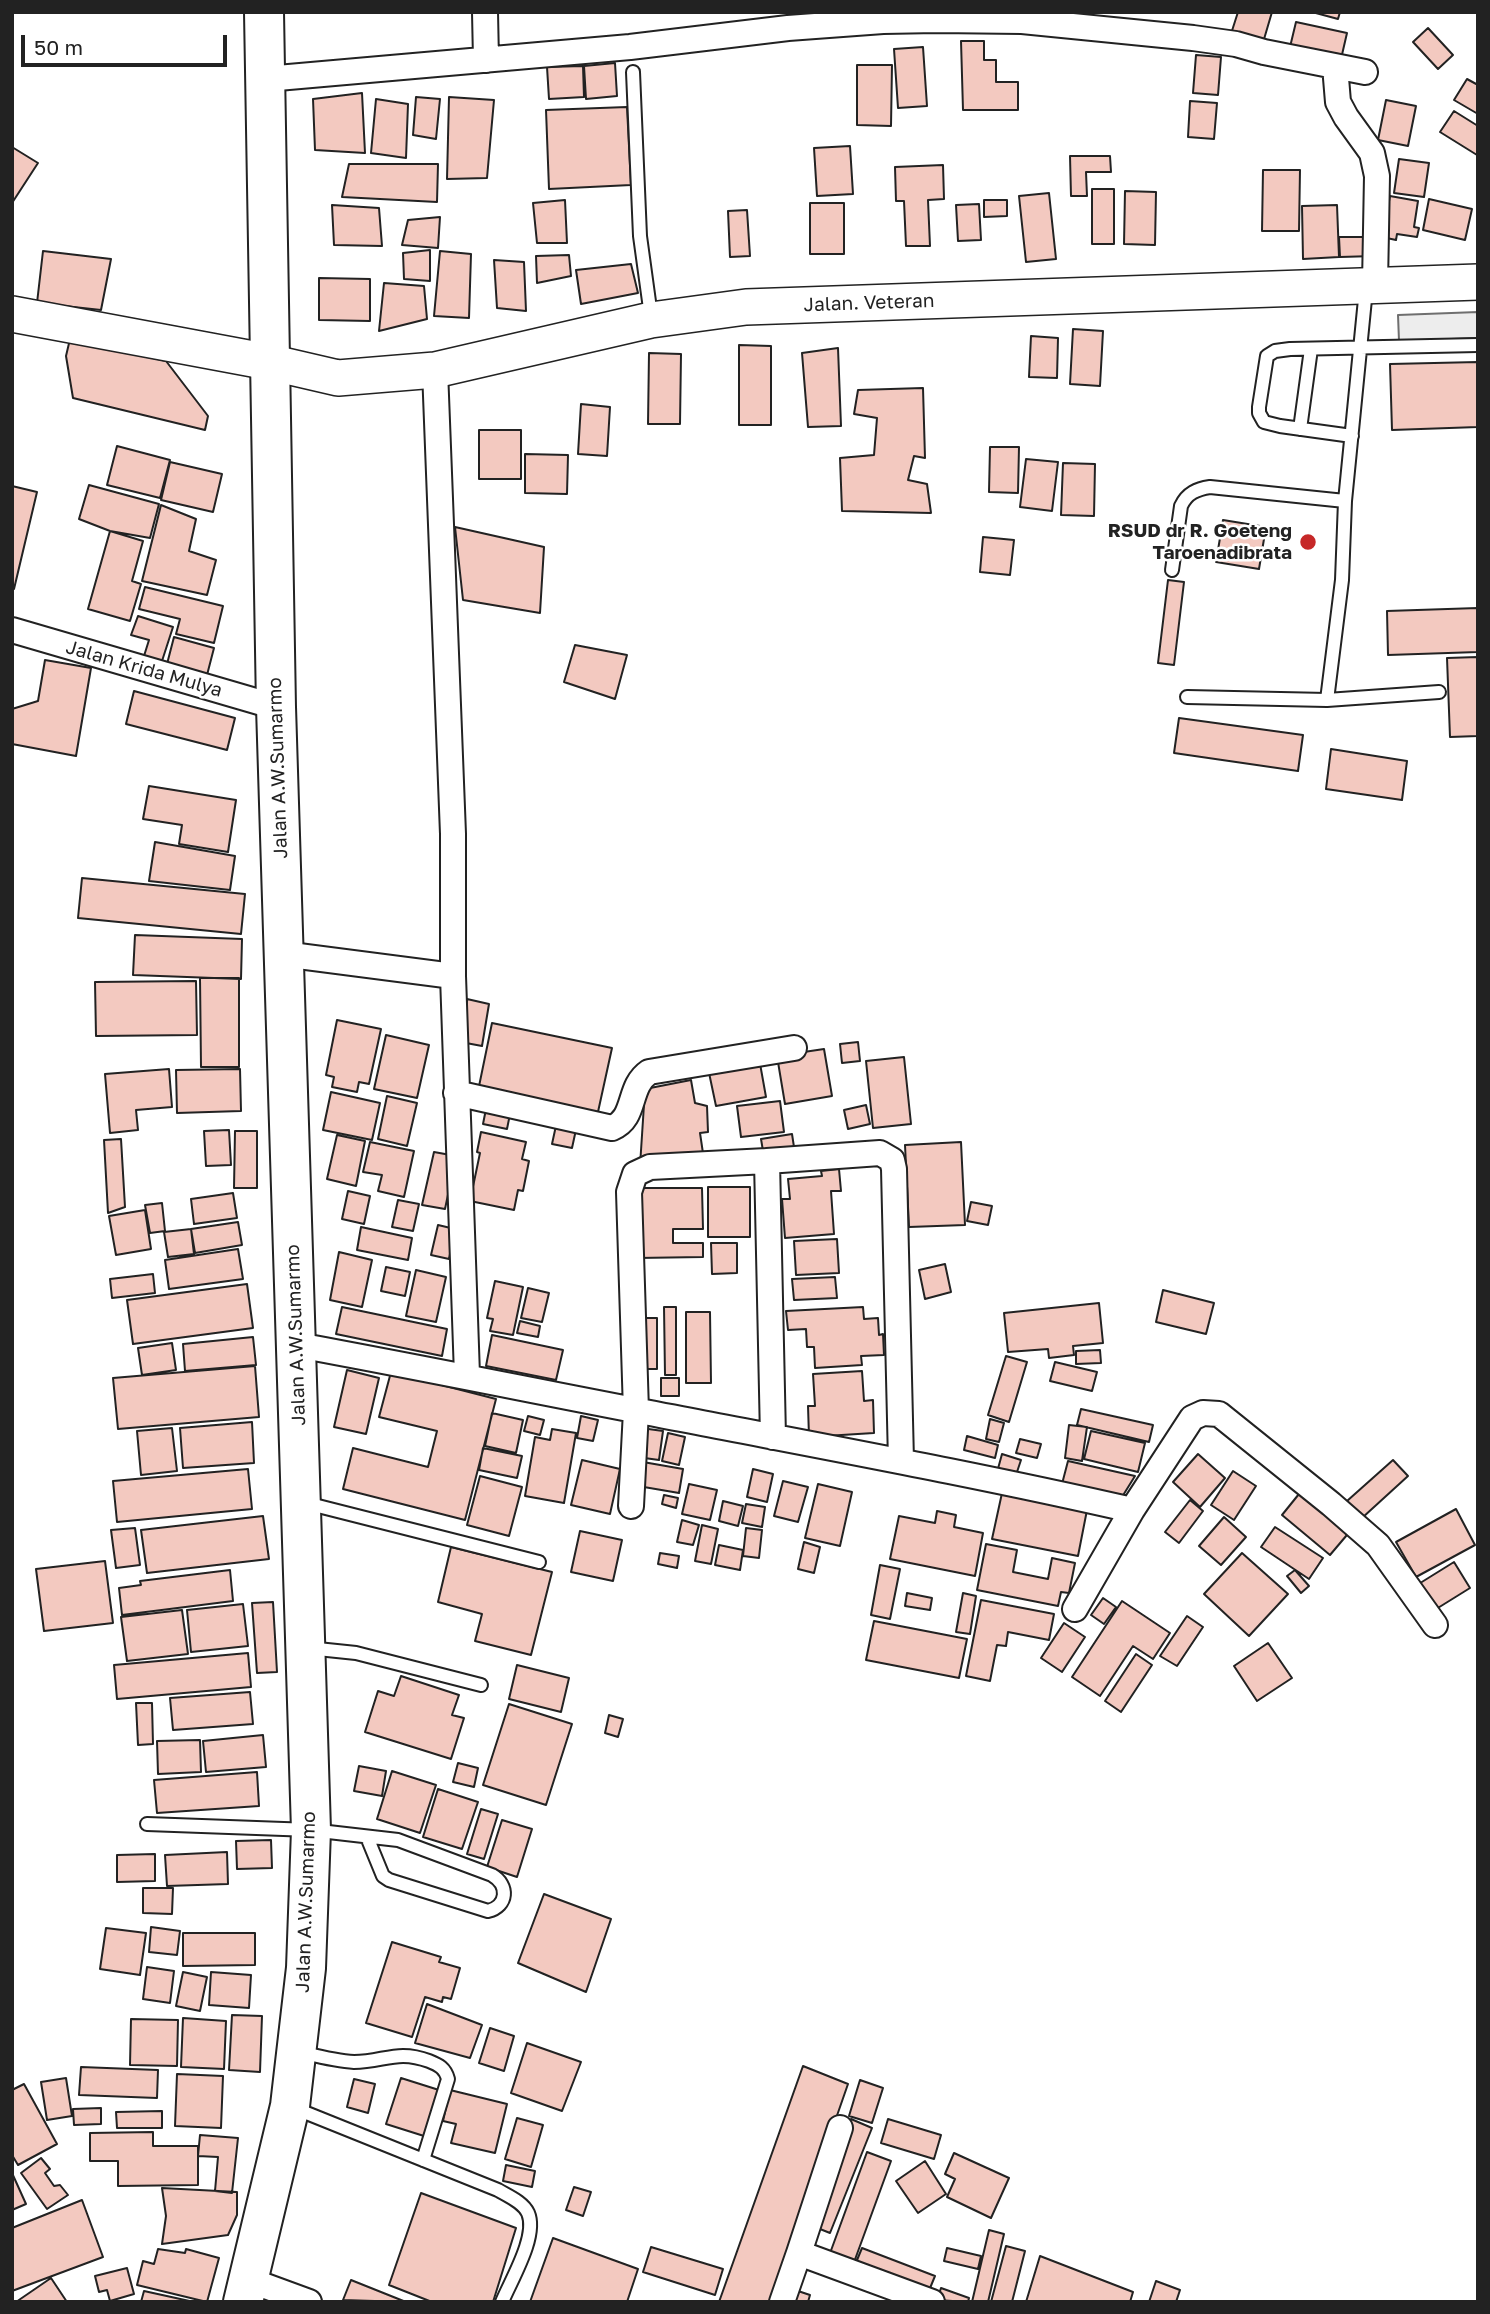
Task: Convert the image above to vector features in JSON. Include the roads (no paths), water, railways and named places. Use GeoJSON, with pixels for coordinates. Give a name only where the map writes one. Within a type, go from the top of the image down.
{"type":"FeatureCollection","features":[{"type":"Feature","properties":{"kind":"main road","name":"Jalan A.W.Sumarmo"},"geometry":{"type":"LineString","coordinates":[[246,2291],[290,2106],[306,1968],[311,1830],[276,707],[264,12]]}},
{"type":"Feature","properties":{"kind":"street"},"geometry":{"type":"LineString","coordinates":[[485,12],[486,60]]}},
{"type":"Feature","properties":{"kind":"street"},"geometry":{"type":"LineString","coordinates":[[266,79],[630,47],[787,20],[936,16],[1021,17],[1193,38],[1365,72]]}},
{"type":"Feature","properties":{"kind":"street"},"geometry":{"type":"LineString","coordinates":[[1335,66],[1338,102],[1375,162],[1377,176],[1371,285]]}},
{"type":"Feature","properties":{"kind":"street","name":"Jalan. Veteran"},"geometry":{"type":"LineString","coordinates":[[12,314],[269,362],[338,378],[435,370],[651,320],[746,307],[1478,282]]}},
{"type":"Feature","properties":{"kind":"street"},"geometry":{"type":"LineString","coordinates":[[435,370],[453,834],[456,1093],[467,1375]]}},
{"type":"Feature","properties":{"kind":"street","name":"Jalan Krida Mulya"},"geometry":{"type":"LineString","coordinates":[[12,630],[276,707]]}},
{"type":"Feature","properties":{"kind":"street"},"geometry":{"type":"LineString","coordinates":[[283,954],[453,976]]}},
{"type":"Feature","properties":{"kind":"street"},"geometry":{"type":"LineString","coordinates":[[456,1093],[612,1128],[621,1125],[628,1116],[636,1085],[649,1072],[794,1048]]}},
{"type":"Feature","properties":{"kind":"street"},"geometry":{"type":"LineString","coordinates":[[631,1506],[636,1411],[629,1192],[635,1174],[650,1167],[873,1152],[892,1160],[901,1461]]}},
{"type":"Feature","properties":{"kind":"street"},"geometry":{"type":"LineString","coordinates":[[767,1161],[773,1437]]}},
{"type":"Feature","properties":{"kind":"street"},"geometry":{"type":"LineString","coordinates":[[297,1345],[467,1375],[1132,1510]]}},
{"type":"Feature","properties":{"kind":"street"},"geometry":{"type":"LineString","coordinates":[[1075,1609],[1132,1510],[1192,1418],[1203,1413],[1219,1414],[1378,1545],[1435,1625]]}},
{"type":"Feature","properties":{"kind":"street"},"geometry":{"type":"LineString","coordinates":[[782,2302],[840,2128]]}},
{"type":"Feature","properties":{"kind":"street"},"geometry":{"type":"LineString","coordinates":[[799,2253],[932,2302]]}},
{"type":"Feature","properties":{"kind":"street"},"geometry":{"type":"LineString","coordinates":[[246,2291],[309,2302]]}},
{"type":"Feature","properties":{"kind":"lane"},"geometry":{"type":"LineString","coordinates":[[633,72],[640,236],[651,320]]}},
{"type":"Feature","properties":{"kind":"lane"},"geometry":{"type":"LineString","coordinates":[[1327,700],[1342,580],[1345,501],[1360,348],[1371,285]]}},
{"type":"Feature","properties":{"kind":"lane"},"geometry":{"type":"LineString","coordinates":[[1352,436],[1264,422],[1259,407],[1268,356],[1275,351],[1311,349],[1478,345]]}},
{"type":"Feature","properties":{"kind":"lane"},"geometry":{"type":"LineString","coordinates":[[1300,429],[1311,349]]}},
{"type":"Feature","properties":{"kind":"lane"},"geometry":{"type":"LineString","coordinates":[[1172,570],[1181,506],[1184,499],[1199,488],[1345,501]]}},
{"type":"Feature","properties":{"kind":"lane"},"geometry":{"type":"LineString","coordinates":[[1187,697],[1327,700],[1439,692]]}},
{"type":"Feature","properties":{"kind":"lane"},"geometry":{"type":"LineString","coordinates":[[301,1502],[540,1562]]}},
{"type":"Feature","properties":{"kind":"lane"},"geometry":{"type":"LineString","coordinates":[[304,1648],[356,1653],[481,1685]]}},
{"type":"Feature","properties":{"kind":"lane"},"geometry":{"type":"LineString","coordinates":[[147,1824],[311,1830],[398,1840],[492,1875],[502,1881],[503,1897],[499,1905],[488,1911],[389,1880],[383,1876],[367,1837]]}},
{"type":"Feature","properties":{"kind":"lane"},"geometry":{"type":"LineString","coordinates":[[296,2051],[352,2062],[374,2061],[400,2054],[413,2055],[439,2065],[446,2071],[448,2078],[422,2160]]}},
{"type":"Feature","properties":{"kind":"lane"},"geometry":{"type":"LineString","coordinates":[[290,2106],[498,2190],[519,2202],[528,2213],[530,2237],[502,2302]]}},
{"type":"Feature","properties":{"kind":"place","name":"RSUD dr R. Goeteng Taroenadibrata"},"geometry":{"type":"Point","coordinates":[1308,542]}}]}
